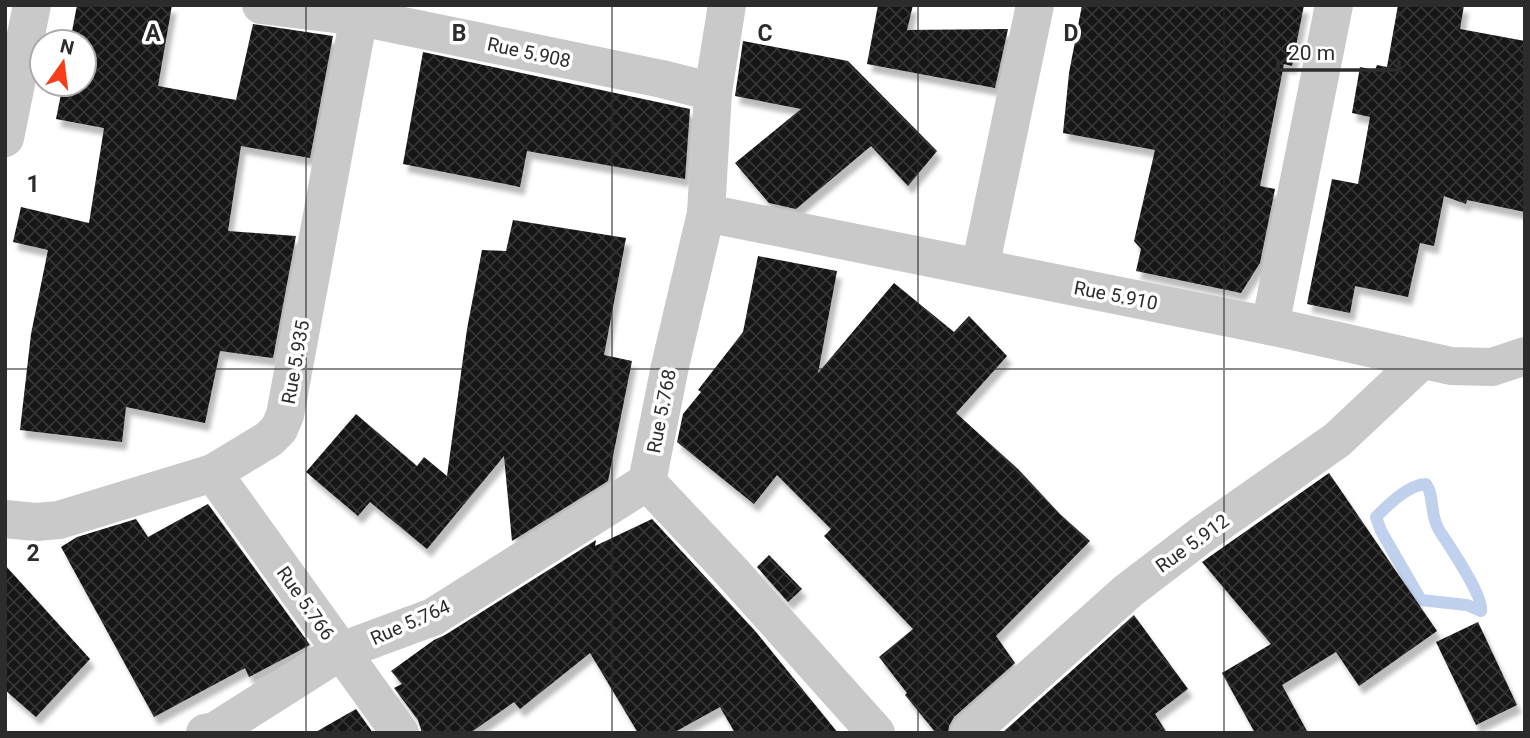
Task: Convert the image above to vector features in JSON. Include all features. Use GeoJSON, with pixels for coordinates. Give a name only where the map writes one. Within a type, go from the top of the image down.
{"type":"FeatureCollection","features":[{"type":"Feature","properties":{"kind":"street"},"geometry":{"type":"LineString","coordinates":[[5,138],[33,5]]}},
{"type":"Feature","properties":{"kind":"street","name":"Rue 5.908"},"geometry":{"type":"LineString","coordinates":[[261,5],[360,11],[713,92]]}},
{"type":"Feature","properties":{"kind":"street","name":"Rue 5.768"},"geometry":{"type":"LineString","coordinates":[[647,482],[670,366],[706,213],[713,92],[727,5]]}},
{"type":"Feature","properties":{"kind":"street"},"geometry":{"type":"LineString","coordinates":[[980,268],[1035,5]]}},
{"type":"Feature","properties":{"kind":"street"},"geometry":{"type":"LineString","coordinates":[[1270,326],[1334,5]]}},
{"type":"Feature","properties":{"kind":"street","name":"Rue 5.935"},"geometry":{"type":"LineString","coordinates":[[5,519],[36,522],[59,520],[213,473],[269,439],[279,429],[285,415],[360,11]]}},
{"type":"Feature","properties":{"kind":"street","name":"Rue 5.910"},"geometry":{"type":"LineString","coordinates":[[706,213],[1270,326],[1421,361],[1451,366],[1492,367],[1525,356]]}},
{"type":"Feature","properties":{"kind":"street","name":"Rue 5.912"},"geometry":{"type":"LineString","coordinates":[[969,733],[1128,592],[1200,536],[1337,440],[1421,361]]}},
{"type":"Feature","properties":{"kind":"street","name":"Rue 5.766"},"geometry":{"type":"LineString","coordinates":[[213,473],[400,733]]}},
{"type":"Feature","properties":{"kind":"street"},"geometry":{"type":"LineString","coordinates":[[647,482],[876,733]]}},
{"type":"Feature","properties":{"kind":"street","name":"Rue 5.764"},"geometry":{"type":"LineString","coordinates":[[205,733],[215,731],[341,652],[433,617],[647,482]]}},
{"type":"Feature","properties":{"kind":"building"},"geometry":{"type":"Polygon","coordinates":[[[77,5],[172,5],[158,86],[236,100],[253,24],[333,36],[310,158],[241,146],[228,231],[296,236],[273,358],[220,351],[205,423],[126,407],[122,442],[20,430],[31,334],[48,250],[13,242],[21,207],[89,223],[104,128],[56,119],[60,98],[98,98],[98,28],[73,28],[77,5]]]}},
{"type":"Feature","properties":{"kind":"building"},"geometry":{"type":"Polygon","coordinates":[[[878,5],[913,5],[907,30],[1008,29],[995,88],[867,64],[878,5]]]}},
{"type":"Feature","properties":{"kind":"building"},"geometry":{"type":"Polygon","coordinates":[[[1082,5],[1304,5],[1292,66],[1284,64],[1260,186],[1275,189],[1260,263],[1241,293],[1136,271],[1141,249],[1134,241],[1155,150],[1063,133],[1069,73],[1082,5]]]}},
{"type":"Feature","properties":{"kind":"building"},"geometry":{"type":"Polygon","coordinates":[[[1398,5],[1464,5],[1460,29],[1525,41],[1525,212],[1467,200],[1466,204],[1444,196],[1434,246],[1420,243],[1408,297],[1355,286],[1350,313],[1307,304],[1332,179],[1358,184],[1370,117],[1352,113],[1360,67],[1375,70],[1377,65],[1387,67],[1398,5]]]}},
{"type":"Feature","properties":{"kind":"building"},"geometry":{"type":"Polygon","coordinates":[[[743,41],[848,61],[937,151],[908,186],[871,146],[796,209],[769,203],[735,163],[801,109],[735,96],[743,41]]]}},
{"type":"Feature","properties":{"kind":"building"},"geometry":{"type":"Polygon","coordinates":[[[423,52],[690,109],[685,179],[527,151],[520,187],[403,164],[423,52]]]}},
{"type":"Feature","properties":{"kind":"building"},"geometry":{"type":"Polygon","coordinates":[[[513,220],[626,238],[604,355],[632,361],[608,481],[512,541],[504,456],[427,549],[370,502],[358,516],[306,472],[356,414],[417,466],[424,457],[447,476],[467,329],[482,250],[506,251],[513,220]]]}},
{"type":"Feature","properties":{"kind":"building"},"geometry":{"type":"Polygon","coordinates":[[[758,256],[837,271],[818,373],[894,283],[954,332],[969,316],[1007,356],[956,413],[1018,469],[1060,514],[1090,541],[996,636],[1015,663],[954,717],[948,733],[936,733],[879,657],[913,629],[824,536],[831,529],[777,475],[754,504],[677,442],[683,414],[743,332],[758,256]]]}},
{"type":"Feature","properties":{"kind":"building"},"geometry":{"type":"Polygon","coordinates":[[[1329,473],[1437,631],[1359,686],[1336,652],[1282,685],[1308,733],[1255,733],[1222,673],[1271,644],[1202,562],[1329,473]]]}},
{"type":"Feature","properties":{"kind":"building"},"geometry":{"type":"Polygon","coordinates":[[[208,504],[310,645],[249,677],[245,668],[154,717],[61,547],[77,537],[136,519],[148,537],[208,504]]]}},
{"type":"Feature","properties":{"kind":"building"},"geometry":{"type":"Polygon","coordinates":[[[652,519],[756,632],[838,733],[735,733],[720,707],[673,733],[638,733],[590,653],[520,709],[514,702],[470,733],[422,733],[418,720],[394,688],[402,684],[391,671],[434,640],[596,540],[595,546],[652,519]]]}},
{"type":"Feature","properties":{"kind":"building"},"geometry":{"type":"Polygon","coordinates":[[[769,555],[802,589],[788,602],[757,567],[769,555]]]}},
{"type":"Feature","properties":{"kind":"building"},"geometry":{"type":"Polygon","coordinates":[[[5,565],[90,659],[36,717],[5,690],[5,565]]]}},
{"type":"Feature","properties":{"kind":"building"},"geometry":{"type":"Polygon","coordinates":[[[1134,615],[1188,689],[1155,714],[1167,733],[1002,733],[1134,615]]]}},
{"type":"Feature","properties":{"kind":"building"},"geometry":{"type":"Polygon","coordinates":[[[1478,622],[1517,705],[1476,725],[1436,642],[1478,622]]]}},
{"type":"Feature","properties":{"kind":"building"},"geometry":{"type":"Polygon","coordinates":[[[356,709],[373,733],[314,733],[356,709]]]}},
{"type":"Feature","properties":{"kind":"waterway"},"geometry":{"type":"LineString","coordinates":[[1466,605],[1421,600],[1381,531],[1376,517],[1399,496],[1419,485],[1426,484],[1429,489],[1436,524],[1471,582],[1481,611],[1467,605]]}}]}
